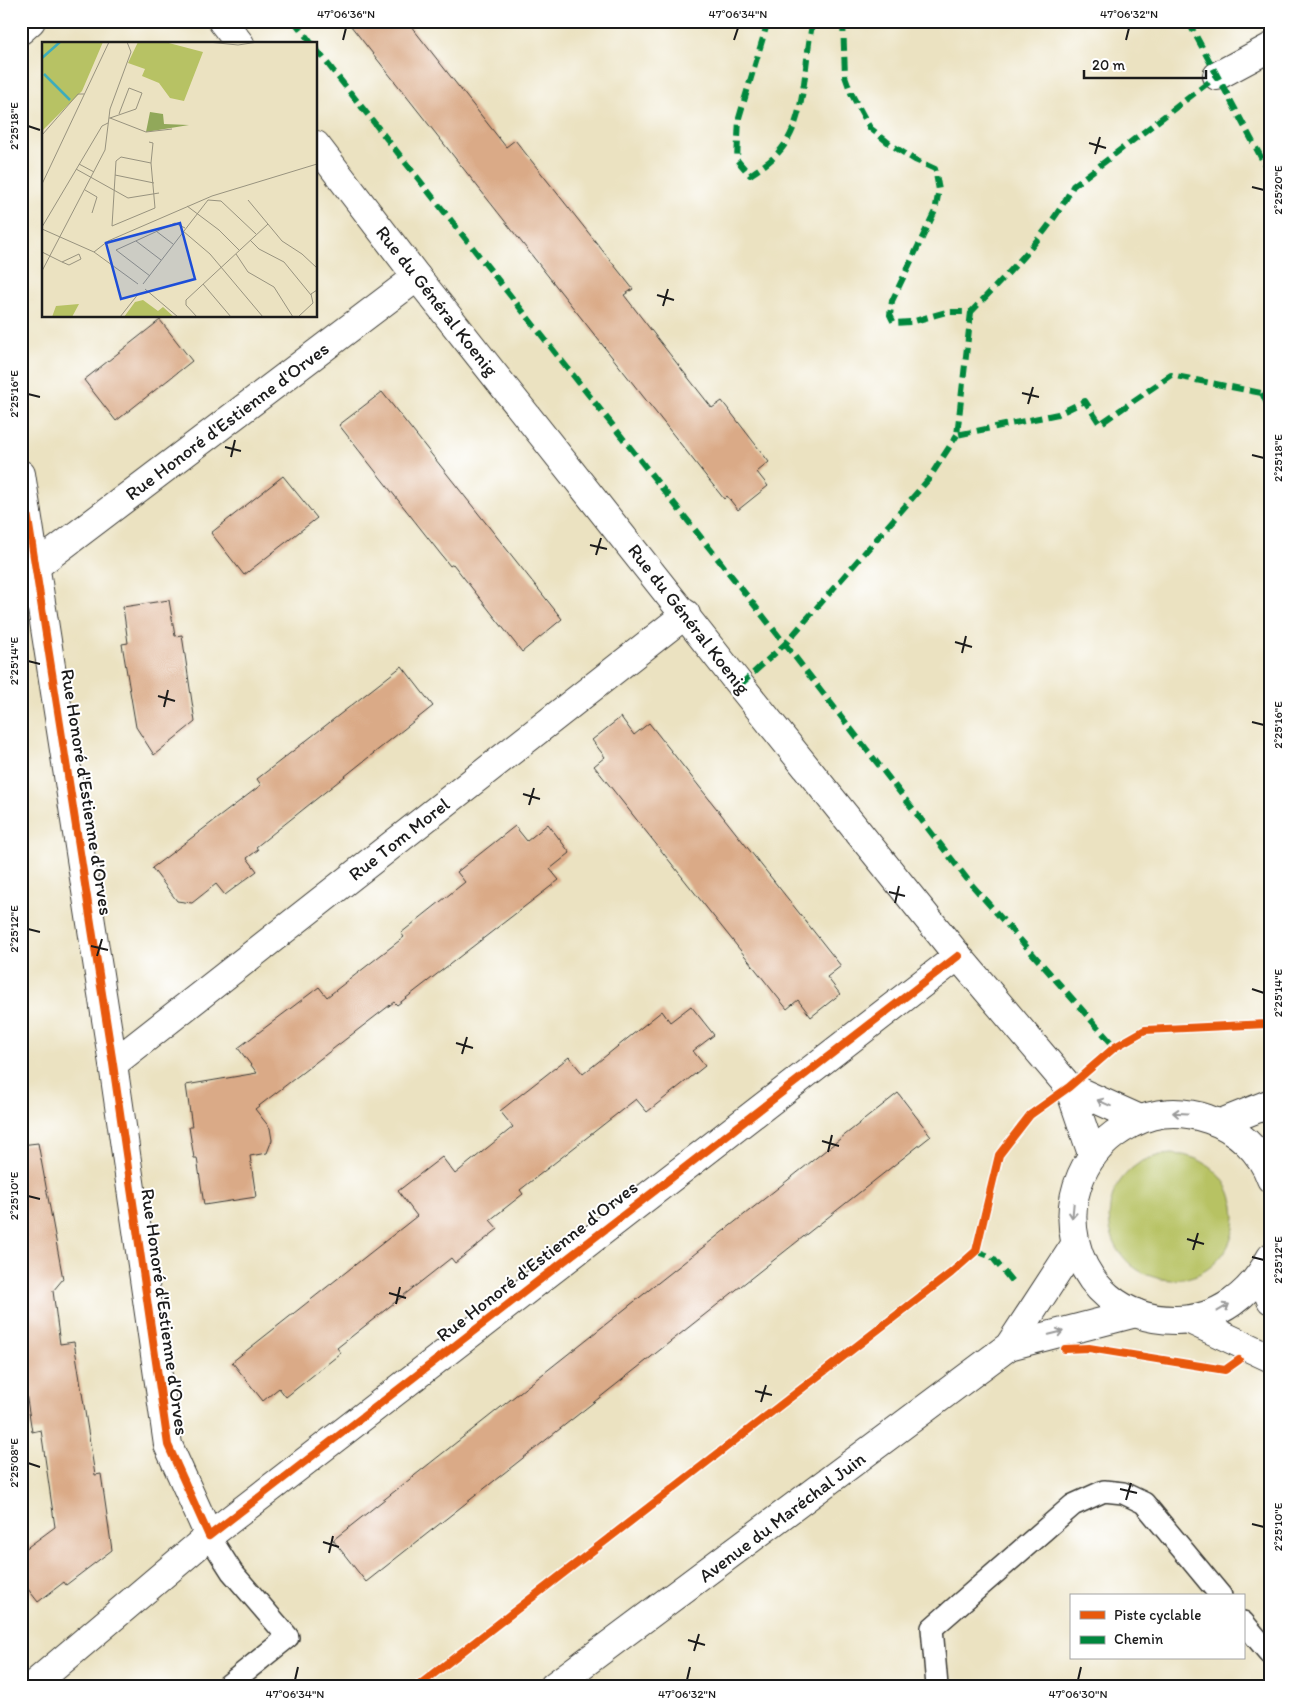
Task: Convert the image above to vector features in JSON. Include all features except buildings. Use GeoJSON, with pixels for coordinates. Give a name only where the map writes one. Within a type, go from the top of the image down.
{"type":"FeatureCollection","features":[{"type":"Feature","properties":{"kind":"street"},"geometry":{"type":"LineString","coordinates":[[21,30],[31,21]]}},
{"type":"Feature","properties":{"kind":"street"},"geometry":{"type":"LineString","coordinates":[[222,21],[238,42]]}},
{"type":"Feature","properties":{"kind":"street"},"geometry":{"type":"LineString","coordinates":[[1217,76],[1271,47]]}},
{"type":"Feature","properties":{"kind":"street","name":"Rue du Général Koenig"},"geometry":{"type":"LineString","coordinates":[[318,148],[417,277],[958,956],[1069,1087],[1092,1154]]}},
{"type":"Feature","properties":{"kind":"street","name":"Rue Honoré d'Estienne d'Orves"},"geometry":{"type":"LineString","coordinates":[[36,566],[417,277]]}},
{"type":"Feature","properties":{"kind":"street","name":"Rue Honoré d'Estienne d'Orves"},"geometry":{"type":"LineString","coordinates":[[21,474],[113,1064],[168,1445],[209,1536],[958,956]]}},
{"type":"Feature","properties":{"kind":"street","name":"Rue Tom Morel"},"geometry":{"type":"LineString","coordinates":[[113,1064],[686,614]]}},
{"type":"Feature","properties":{"kind":"street","name":"Rue du Général Koenig"},"geometry":{"type":"LineString","coordinates":[[1069,1087],[1140,1119]]}},
{"type":"Feature","properties":{"kind":"street"},"geometry":{"type":"LineString","coordinates":[[1221,1123],[1271,1103]]}},
{"type":"Feature","properties":{"kind":"street"},"geometry":{"type":"LineString","coordinates":[[1267,1278],[1217,1312],[1190,1320],[1162,1320],[1136,1313],[1109,1297],[1088,1274],[1075,1245],[1071,1214],[1077,1182],[1092,1154],[1113,1133],[1140,1119],[1167,1113],[1195,1114],[1221,1123],[1247,1142],[1267,1168],[1271,1179]]}},
{"type":"Feature","properties":{"kind":"street","name":"Avenue du Maréchal Juin"},"geometry":{"type":"LineString","coordinates":[[554,1686],[1009,1346],[1075,1245]]}},
{"type":"Feature","properties":{"kind":"street","name":"Avenue du Maréchal Juin"},"geometry":{"type":"LineString","coordinates":[[1009,1346],[1136,1313]]}},
{"type":"Feature","properties":{"kind":"street"},"geometry":{"type":"LineString","coordinates":[[1190,1320],[1271,1358]]}},
{"type":"Feature","properties":{"kind":"street"},"geometry":{"type":"LineString","coordinates":[[32,1686],[209,1536]]}},
{"type":"Feature","properties":{"kind":"lane"},"geometry":{"type":"LineString","coordinates":[[937,1686],[932,1628],[1073,1505],[1104,1491],[1124,1493],[1144,1503],[1219,1594]]}},
{"type":"Feature","properties":{"kind":"lane"},"geometry":{"type":"LineString","coordinates":[[209,1536],[232,1572],[288,1637],[227,1686]]}},
{"type":"Feature","properties":{"kind":"lane"},"geometry":{"type":"LineString","coordinates":[[1244,1623],[1271,1655]]}},
{"type":"Feature","properties":{"kind":"green space"},"geometry":{"type":"Polygon","coordinates":[[[1172,1154],[1196,1159],[1216,1173],[1230,1193],[1235,1217],[1230,1241],[1216,1261],[1196,1275],[1172,1280],[1148,1275],[1128,1261],[1114,1241],[1109,1217],[1114,1193],[1128,1173],[1148,1159],[1172,1154]]]}},
{"type":"Feature","properties":{"kind":"marked path"},"geometry":{"type":"LineString","coordinates":[[294,21],[310,42]]}},
{"type":"Feature","properties":{"kind":"marked path"},"geometry":{"type":"LineString","coordinates":[[768,21],[739,118],[737,160],[750,175],[768,163],[777,154],[787,141],[794,125],[803,91],[813,21]]}},
{"type":"Feature","properties":{"kind":"marked path"},"geometry":{"type":"LineString","coordinates":[[843,21],[845,76],[851,93],[870,128],[915,160],[935,169],[939,190],[935,211],[892,301],[890,315],[894,323],[911,322],[946,312],[971,312],[1040,237],[1073,186],[1217,76]]}},
{"type":"Feature","properties":{"kind":"marked path"},"geometry":{"type":"LineString","coordinates":[[1188,21],[1271,176]]}},
{"type":"Feature","properties":{"kind":"marked path"},"geometry":{"type":"LineString","coordinates":[[318,52],[785,644],[971,884],[1115,1047]]}},
{"type":"Feature","properties":{"kind":"marked path"},"geometry":{"type":"LineString","coordinates":[[971,312],[957,435],[1058,414],[1085,401],[1100,424],[1171,375],[1271,395]]}},
{"type":"Feature","properties":{"kind":"marked path"},"geometry":{"type":"LineString","coordinates":[[1262,393],[1271,412]]}},
{"type":"Feature","properties":{"kind":"marked path"},"geometry":{"type":"LineString","coordinates":[[740,685],[785,644],[928,480],[957,435]]}},
{"type":"Feature","properties":{"kind":"marked path"},"geometry":{"type":"LineString","coordinates":[[976,1251],[992,1257],[1014,1284]]}},
{"type":"Feature","properties":{"kind":"cycle path"},"geometry":{"type":"LineString","coordinates":[[21,474],[113,1064],[168,1445],[209,1536],[958,956]]}},
{"type":"Feature","properties":{"kind":"cycle path"},"geometry":{"type":"LineString","coordinates":[[418,1686],[951,1273],[976,1251],[999,1155],[1030,1115],[1069,1087],[1115,1047],[1145,1030],[1267,1024],[1271,1021]]}},
{"type":"Feature","properties":{"kind":"cycle path"},"geometry":{"type":"LineString","coordinates":[[1065,1349],[1089,1348],[1225,1370],[1239,1360]]}}]}
